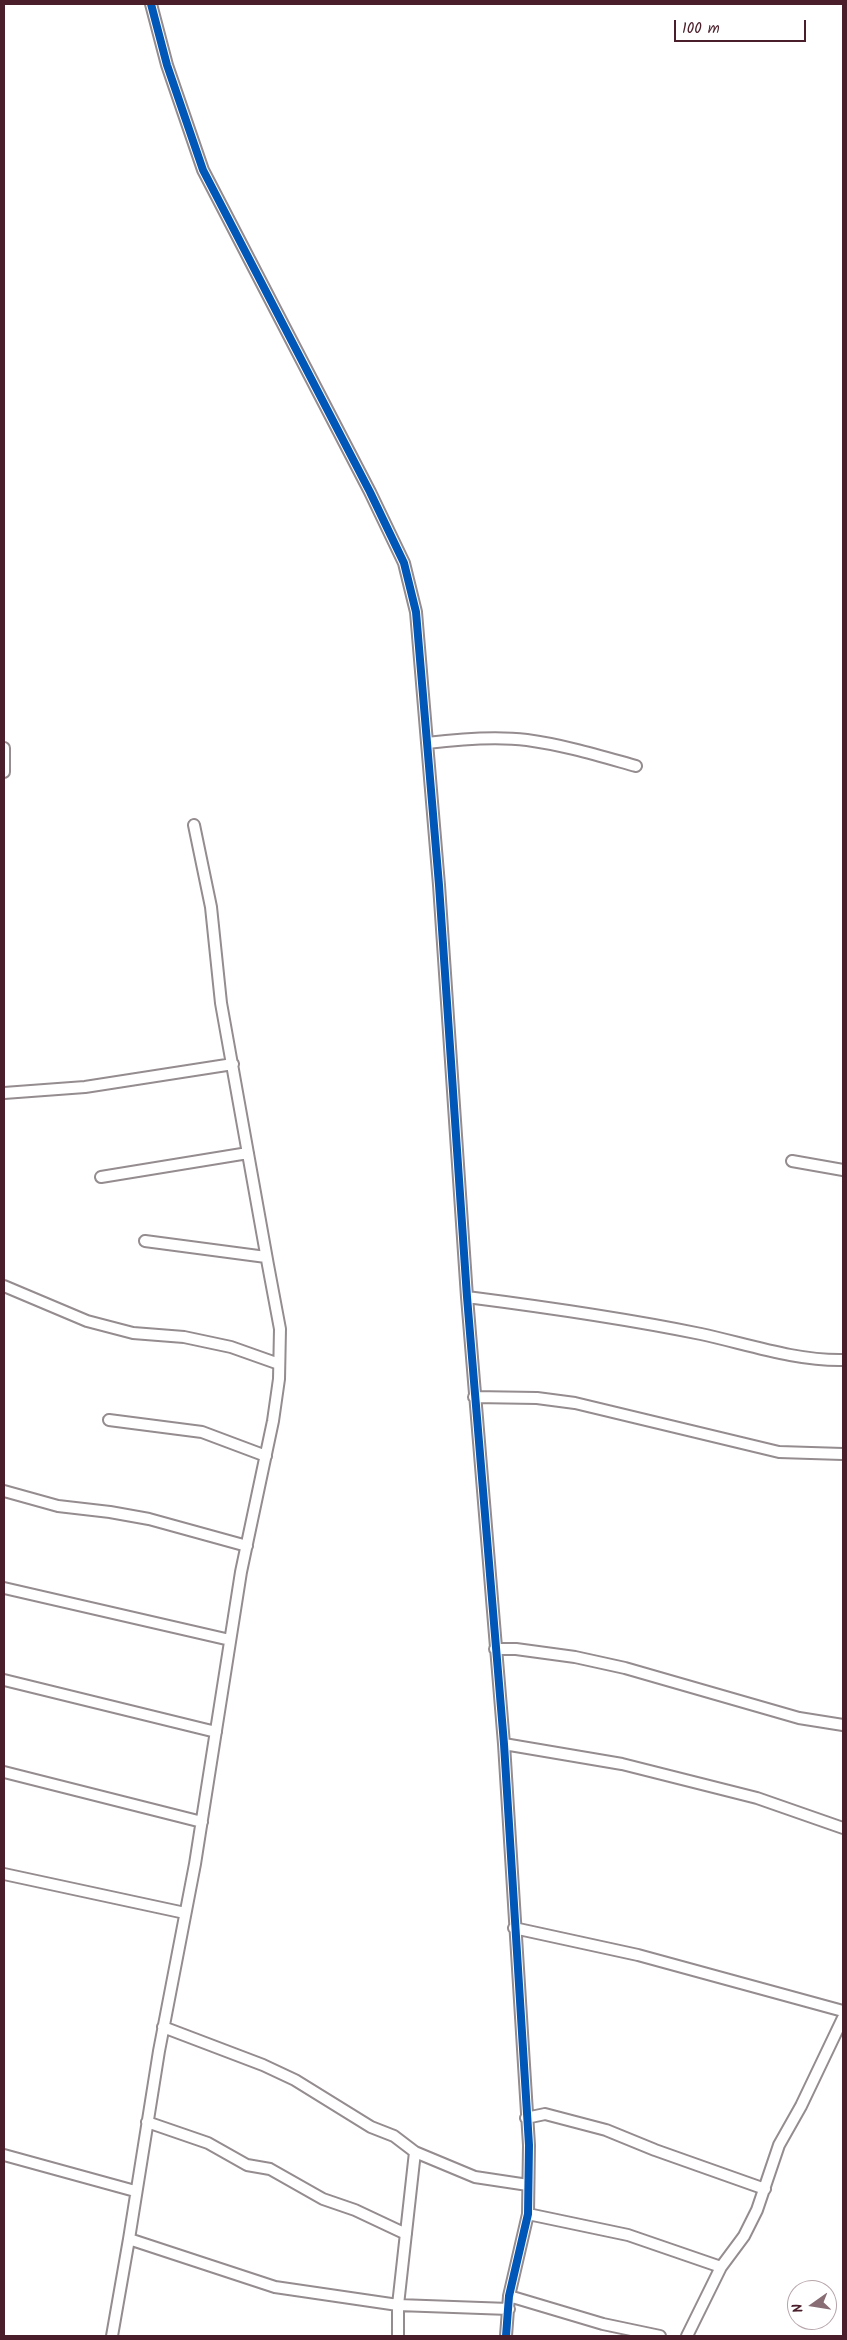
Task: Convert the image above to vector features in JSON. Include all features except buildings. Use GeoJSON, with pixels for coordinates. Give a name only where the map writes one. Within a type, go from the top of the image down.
{"type":"FeatureCollection","features":[{"type":"Feature","properties":{"kind":"street"},"geometry":{"type":"LineString","coordinates":[[151,4],[168,65],[203,170],[370,492],[404,562],[416,612],[440,885],[474,1396],[504,1744],[529,2145],[528,2214],[509,2296],[506,2336]]}},
{"type":"Feature","properties":{"kind":"street"},"geometry":{"type":"LineString","coordinates":[[427,743],[466,738],[526,740],[576,749],[636,766]]}},
{"type":"Feature","properties":{"kind":"street"},"geometry":{"type":"LineString","coordinates":[[4,748],[4,772]]}},
{"type":"Feature","properties":{"kind":"street"},"geometry":{"type":"LineString","coordinates":[[112,2336],[163,2027],[202,1822],[230,1640],[273,1421],[279,1364],[280,1329],[221,1003],[211,907],[194,825]]}},
{"type":"Feature","properties":{"kind":"street"},"geometry":{"type":"LineString","coordinates":[[4,1093],[84,1087],[233,1064]]}},
{"type":"Feature","properties":{"kind":"street"},"geometry":{"type":"LineString","coordinates":[[101,1177],[248,1153]]}},
{"type":"Feature","properties":{"kind":"street"},"geometry":{"type":"LineString","coordinates":[[792,1162],[843,1170]]}},
{"type":"Feature","properties":{"kind":"street"},"geometry":{"type":"LineString","coordinates":[[145,1241],[266,1257]]}},
{"type":"Feature","properties":{"kind":"street"},"geometry":{"type":"LineString","coordinates":[[4,1286],[87,1321],[133,1333],[184,1336],[231,1347],[279,1364]]}},
{"type":"Feature","properties":{"kind":"street"},"geometry":{"type":"LineString","coordinates":[[467,1297],[591,1313],[794,1355],[843,1360]]}},
{"type":"Feature","properties":{"kind":"street"},"geometry":{"type":"LineString","coordinates":[[474,1396],[537,1398],[575,1403],[779,1452],[843,1454]]}},
{"type":"Feature","properties":{"kind":"street"},"geometry":{"type":"LineString","coordinates":[[109,1420],[202,1432],[266,1456]]}},
{"type":"Feature","properties":{"kind":"street"},"geometry":{"type":"LineString","coordinates":[[4,1491],[58,1506],[149,1519],[247,1546]]}},
{"type":"Feature","properties":{"kind":"street"},"geometry":{"type":"LineString","coordinates":[[4,1588],[230,1640]]}},
{"type":"Feature","properties":{"kind":"street"},"geometry":{"type":"LineString","coordinates":[[495,1649],[516,1649],[575,1657],[625,1668],[800,1718],[843,1725]]}},
{"type":"Feature","properties":{"kind":"street"},"geometry":{"type":"LineString","coordinates":[[4,1680],[216,1732]]}},
{"type":"Feature","properties":{"kind":"street"},"geometry":{"type":"LineString","coordinates":[[504,1744],[622,1764],[757,1798],[843,1828]]}},
{"type":"Feature","properties":{"kind":"street"},"geometry":{"type":"LineString","coordinates":[[4,1772],[202,1822]]}},
{"type":"Feature","properties":{"kind":"street"},"geometry":{"type":"LineString","coordinates":[[4,1874],[185,1913]]}},
{"type":"Feature","properties":{"kind":"street"},"geometry":{"type":"LineString","coordinates":[[514,1928],[638,1954],[843,2011]]}},
{"type":"Feature","properties":{"kind":"street"},"geometry":{"type":"LineString","coordinates":[[687,2336],[721,2268],[744,2236],[765,2189],[779,2145],[801,2106],[843,2018]]}},
{"type":"Feature","properties":{"kind":"street"},"geometry":{"type":"LineString","coordinates":[[163,2027],[263,2065],[295,2080],[371,2127],[394,2136],[415,2152],[475,2177],[528,2186]]}},
{"type":"Feature","properties":{"kind":"street"},"geometry":{"type":"LineString","coordinates":[[526,2118],[545,2114],[606,2130],[655,2150],[765,2189]]}},
{"type":"Feature","properties":{"kind":"street"},"geometry":{"type":"LineString","coordinates":[[147,2122],[208,2143],[247,2165],[270,2170],[323,2198],[355,2210],[406,2234]]}},
{"type":"Feature","properties":{"kind":"street"},"geometry":{"type":"LineString","coordinates":[[398,2336],[398,2305],[415,2152]]}},
{"type":"Feature","properties":{"kind":"street"},"geometry":{"type":"LineString","coordinates":[[4,2155],[135,2191]]}},
{"type":"Feature","properties":{"kind":"street"},"geometry":{"type":"LineString","coordinates":[[528,2214],[628,2235],[721,2268]]}},
{"type":"Feature","properties":{"kind":"street"},"geometry":{"type":"LineString","coordinates":[[129,2239],[275,2287],[398,2305],[509,2309]]}},
{"type":"Feature","properties":{"kind":"street"},"geometry":{"type":"LineString","coordinates":[[509,2296],[603,2324],[660,2336]]}},
{"type":"Feature","properties":{"kind":"cycle path"},"geometry":{"type":"LineString","coordinates":[[151,4],[167,65],[203,170],[370,492],[404,563],[416,612],[439,885],[467,1297],[504,1744],[529,2145],[528,2214],[509,2296],[506,2336]]}}]}
